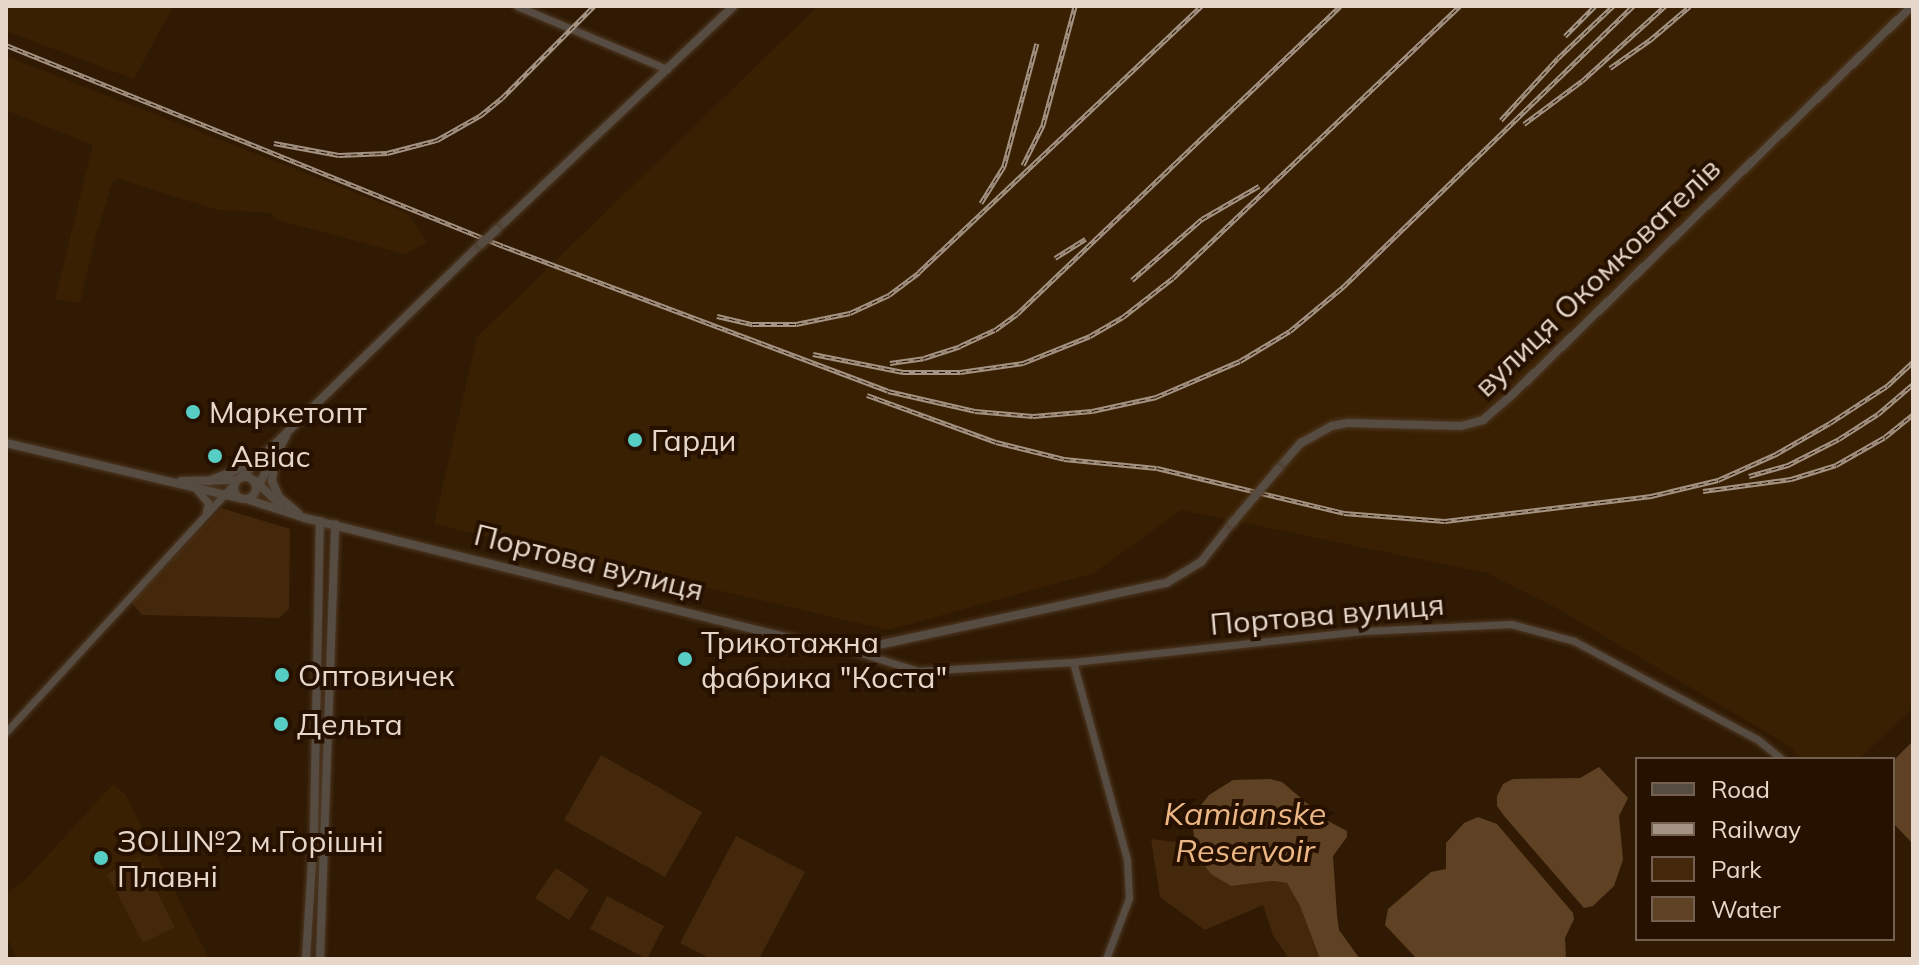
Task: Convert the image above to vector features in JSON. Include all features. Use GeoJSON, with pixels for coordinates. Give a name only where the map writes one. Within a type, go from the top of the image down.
{"type":"FeatureCollection","features":[{"type":"Feature","properties":{"kind":"street"},"geometry":{"type":"LineString","coordinates":[[517,6],[667,69]]}},
{"type":"Feature","properties":{"kind":"street"},"geometry":{"type":"LineString","coordinates":[[6,732],[237,480],[734,6]]}},
{"type":"Feature","properties":{"kind":"street","name":"вулиця Окомкователів"},"geometry":{"type":"LineString","coordinates":[[890,643],[1166,583],[1201,562],[1301,443],[1332,426],[1348,423],[1461,426],[1483,420],[1912,6]]}},
{"type":"Feature","properties":{"kind":"street"},"geometry":{"type":"LineString","coordinates":[[209,481],[236,472],[281,440]]}},
{"type":"Feature","properties":{"kind":"street"},"geometry":{"type":"LineString","coordinates":[[211,507],[220,500],[242,499],[256,485],[281,440]]}},
{"type":"Feature","properties":{"kind":"street"},"geometry":{"type":"LineString","coordinates":[[281,440],[272,481],[279,497],[305,518]]}},
{"type":"Feature","properties":{"kind":"street"},"geometry":{"type":"LineString","coordinates":[[6,443],[165,481],[237,480],[256,485],[305,518]]}},
{"type":"Feature","properties":{"kind":"street"},"geometry":{"type":"LineString","coordinates":[[237,480],[236,494],[242,499]]}},
{"type":"Feature","properties":{"kind":"street","name":"Портова вулиця"},"geometry":{"type":"LineString","coordinates":[[165,481],[805,642],[847,649],[918,671],[1073,662],[1364,631],[1511,624],[1574,641],[1757,739],[1780,757]]}},
{"type":"Feature","properties":{"kind":"street"},"geometry":{"type":"LineString","coordinates":[[195,488],[208,503],[205,514]]}},
{"type":"Feature","properties":{"kind":"street"},"geometry":{"type":"LineString","coordinates":[[306,959],[315,812],[320,521]]}},
{"type":"Feature","properties":{"kind":"street"},"geometry":{"type":"LineString","coordinates":[[320,959],[328,828],[335,524]]}},
{"type":"Feature","properties":{"kind":"street","name":"Портова вулиця"},"geometry":{"type":"LineString","coordinates":[[847,649],[890,643]]}},
{"type":"Feature","properties":{"kind":"street"},"geometry":{"type":"LineString","coordinates":[[1073,662],[1127,860],[1129,898],[1106,959]]}},
{"type":"Feature","properties":{"kind":"shaded area"},"geometry":{"type":"Polygon","coordinates":[[[6,6],[173,6],[134,79],[6,31],[6,6]]]}},
{"type":"Feature","properties":{"kind":"shaded area"},"geometry":{"type":"Polygon","coordinates":[[[818,6],[1913,6],[1913,708],[1861,757],[1799,757],[1792,748],[1562,611],[1487,573],[1181,510],[1094,573],[888,630],[434,524],[477,337],[818,6]]]}},
{"type":"Feature","properties":{"kind":"shaded area"},"geometry":{"type":"Polygon","coordinates":[[[6,56],[407,213],[427,242],[405,254],[274,219],[272,213],[218,210],[119,179],[113,181],[95,238],[80,303],[55,299],[93,145],[6,110],[6,56]]]}},
{"type":"Feature","properties":{"kind":"shaded area","name":"ЗОШ№2 м.Горішні Плавні"},"geometry":{"type":"Polygon","coordinates":[[[113,784],[126,795],[209,959],[17,959],[6,936],[6,893],[26,879],[113,784]]]}},
{"type":"Feature","properties":{"kind":"green space"},"geometry":{"type":"Polygon","coordinates":[[[221,508],[290,529],[289,609],[279,618],[142,615],[131,602],[221,508]]]}},
{"type":"Feature","properties":{"kind":"green space"},"geometry":{"type":"Polygon","coordinates":[[[601,755],[702,812],[665,877],[564,820],[601,755]]]}},
{"type":"Feature","properties":{"kind":"green space"},"geometry":{"type":"Polygon","coordinates":[[[736,836],[805,872],[759,959],[711,959],[680,943],[736,836]]]}},
{"type":"Feature","properties":{"kind":"green space"},"geometry":{"type":"Polygon","coordinates":[[[1151,839],[1192,844],[1196,855],[1231,886],[1273,881],[1287,883],[1300,906],[1320,959],[1289,959],[1273,935],[1263,905],[1205,930],[1160,897],[1151,839]]]}},
{"type":"Feature","properties":{"kind":"green space"},"geometry":{"type":"Polygon","coordinates":[[[139,857],[175,927],[143,943],[107,874],[139,857]]]}},
{"type":"Feature","properties":{"kind":"green space"},"geometry":{"type":"Polygon","coordinates":[[[556,868],[589,890],[569,920],[535,898],[556,868]]]}},
{"type":"Feature","properties":{"kind":"green space"},"geometry":{"type":"Polygon","coordinates":[[[607,896],[664,926],[647,959],[590,929],[607,896]]]}},
{"type":"Feature","properties":{"kind":"water"},"geometry":{"type":"Polygon","coordinates":[[[1913,741],[1913,844],[1895,825],[1895,759],[1913,741]]]}},
{"type":"Feature","properties":{"kind":"water"},"geometry":{"type":"Polygon","coordinates":[[[1599,767],[1628,798],[1619,816],[1623,860],[1614,886],[1593,906],[1584,908],[1505,817],[1497,806],[1497,796],[1503,784],[1513,779],[1580,778],[1599,767]]]}},
{"type":"Feature","properties":{"kind":"water","name":"Kamianske Reservoir"},"geometry":{"type":"Polygon","coordinates":[[[1270,779],[1282,782],[1328,821],[1347,831],[1347,837],[1333,856],[1337,915],[1339,930],[1360,959],[1320,959],[1300,906],[1287,883],[1273,881],[1231,886],[1211,874],[1196,855],[1193,828],[1201,805],[1209,795],[1233,780],[1270,779]]]}},
{"type":"Feature","properties":{"kind":"water"},"geometry":{"type":"Polygon","coordinates":[[[1478,817],[1497,824],[1573,913],[1574,919],[1565,938],[1566,959],[1417,959],[1385,925],[1388,909],[1431,872],[1446,869],[1446,843],[1464,823],[1478,817]]]}},
{"type":"Feature","properties":{"kind":"railway"},"geometry":{"type":"LineString","coordinates":[[274,143],[339,155],[387,153],[437,140],[481,115],[502,98],[594,6]]}},
{"type":"Feature","properties":{"kind":"railway"},"geometry":{"type":"LineString","coordinates":[[1023,165],[1043,125],[1075,6]]}},
{"type":"Feature","properties":{"kind":"railway"},"geometry":{"type":"LineString","coordinates":[[717,316],[753,324],[796,324],[850,313],[889,295],[919,272],[1201,6]]}},
{"type":"Feature","properties":{"kind":"railway"},"geometry":{"type":"LineString","coordinates":[[890,363],[924,358],[960,346],[995,330],[1017,314],[1340,6]]}},
{"type":"Feature","properties":{"kind":"railway"},"geometry":{"type":"LineString","coordinates":[[813,354],[903,372],[960,372],[1023,363],[1090,336],[1123,317],[1173,278],[1460,6]]}},
{"type":"Feature","properties":{"kind":"railway"},"geometry":{"type":"LineString","coordinates":[[1565,36],[1595,6]]}},
{"type":"Feature","properties":{"kind":"railway"},"geometry":{"type":"LineString","coordinates":[[1501,120],[1558,58],[1613,6]]}},
{"type":"Feature","properties":{"kind":"railway"},"geometry":{"type":"LineString","coordinates":[[6,45],[503,246],[888,391],[975,411],[1033,416],[1092,411],[1156,397],[1240,361],[1290,331],[1343,287],[1633,6]]}},
{"type":"Feature","properties":{"kind":"railway"},"geometry":{"type":"LineString","coordinates":[[1524,124],[1582,81],[1665,6]]}},
{"type":"Feature","properties":{"kind":"railway"},"geometry":{"type":"LineString","coordinates":[[1610,68],[1690,6]]}},
{"type":"Feature","properties":{"kind":"railway"},"geometry":{"type":"LineString","coordinates":[[981,203],[1004,166],[1037,43]]}},
{"type":"Feature","properties":{"kind":"railway"},"geometry":{"type":"LineString","coordinates":[[1132,280],[1202,219],[1259,186]]}},
{"type":"Feature","properties":{"kind":"railway"},"geometry":{"type":"LineString","coordinates":[[1055,258],[1086,239]]}},
{"type":"Feature","properties":{"kind":"railway"},"geometry":{"type":"LineString","coordinates":[[867,395],[996,442],[1064,459],[1157,468],[1344,513],[1445,521],[1651,496],[1718,480],[1776,454],[1830,423],[1887,386],[1913,362]]}},
{"type":"Feature","properties":{"kind":"railway"},"geometry":{"type":"LineString","coordinates":[[1749,476],[1788,465],[1839,439],[1878,414],[1913,384]]}},
{"type":"Feature","properties":{"kind":"railway"},"geometry":{"type":"LineString","coordinates":[[1703,491],[1791,479],[1836,465],[1885,437],[1913,414]]}},
{"type":"Feature","properties":{"kind":"place","name":"Маркетопт"},"geometry":{"type":"Point","coordinates":[193,412]}},
{"type":"Feature","properties":{"kind":"place","name":"Гарди"},"geometry":{"type":"Point","coordinates":[635,440]}},
{"type":"Feature","properties":{"kind":"place","name":"Авіас"},"geometry":{"type":"Point","coordinates":[215,456]}},
{"type":"Feature","properties":{"kind":"place","name":"Трикотажна фабрика \"Коста\""},"geometry":{"type":"Point","coordinates":[685,659]}},
{"type":"Feature","properties":{"kind":"place","name":"Оптовичек"},"geometry":{"type":"Point","coordinates":[282,675]}},
{"type":"Feature","properties":{"kind":"place","name":"Дельта"},"geometry":{"type":"Point","coordinates":[281,724]}},
{"type":"Feature","properties":{"kind":"place","name":"ЗОШ№2 м.Горішні Плавні"},"geometry":{"type":"Point","coordinates":[101,858]}}]}
